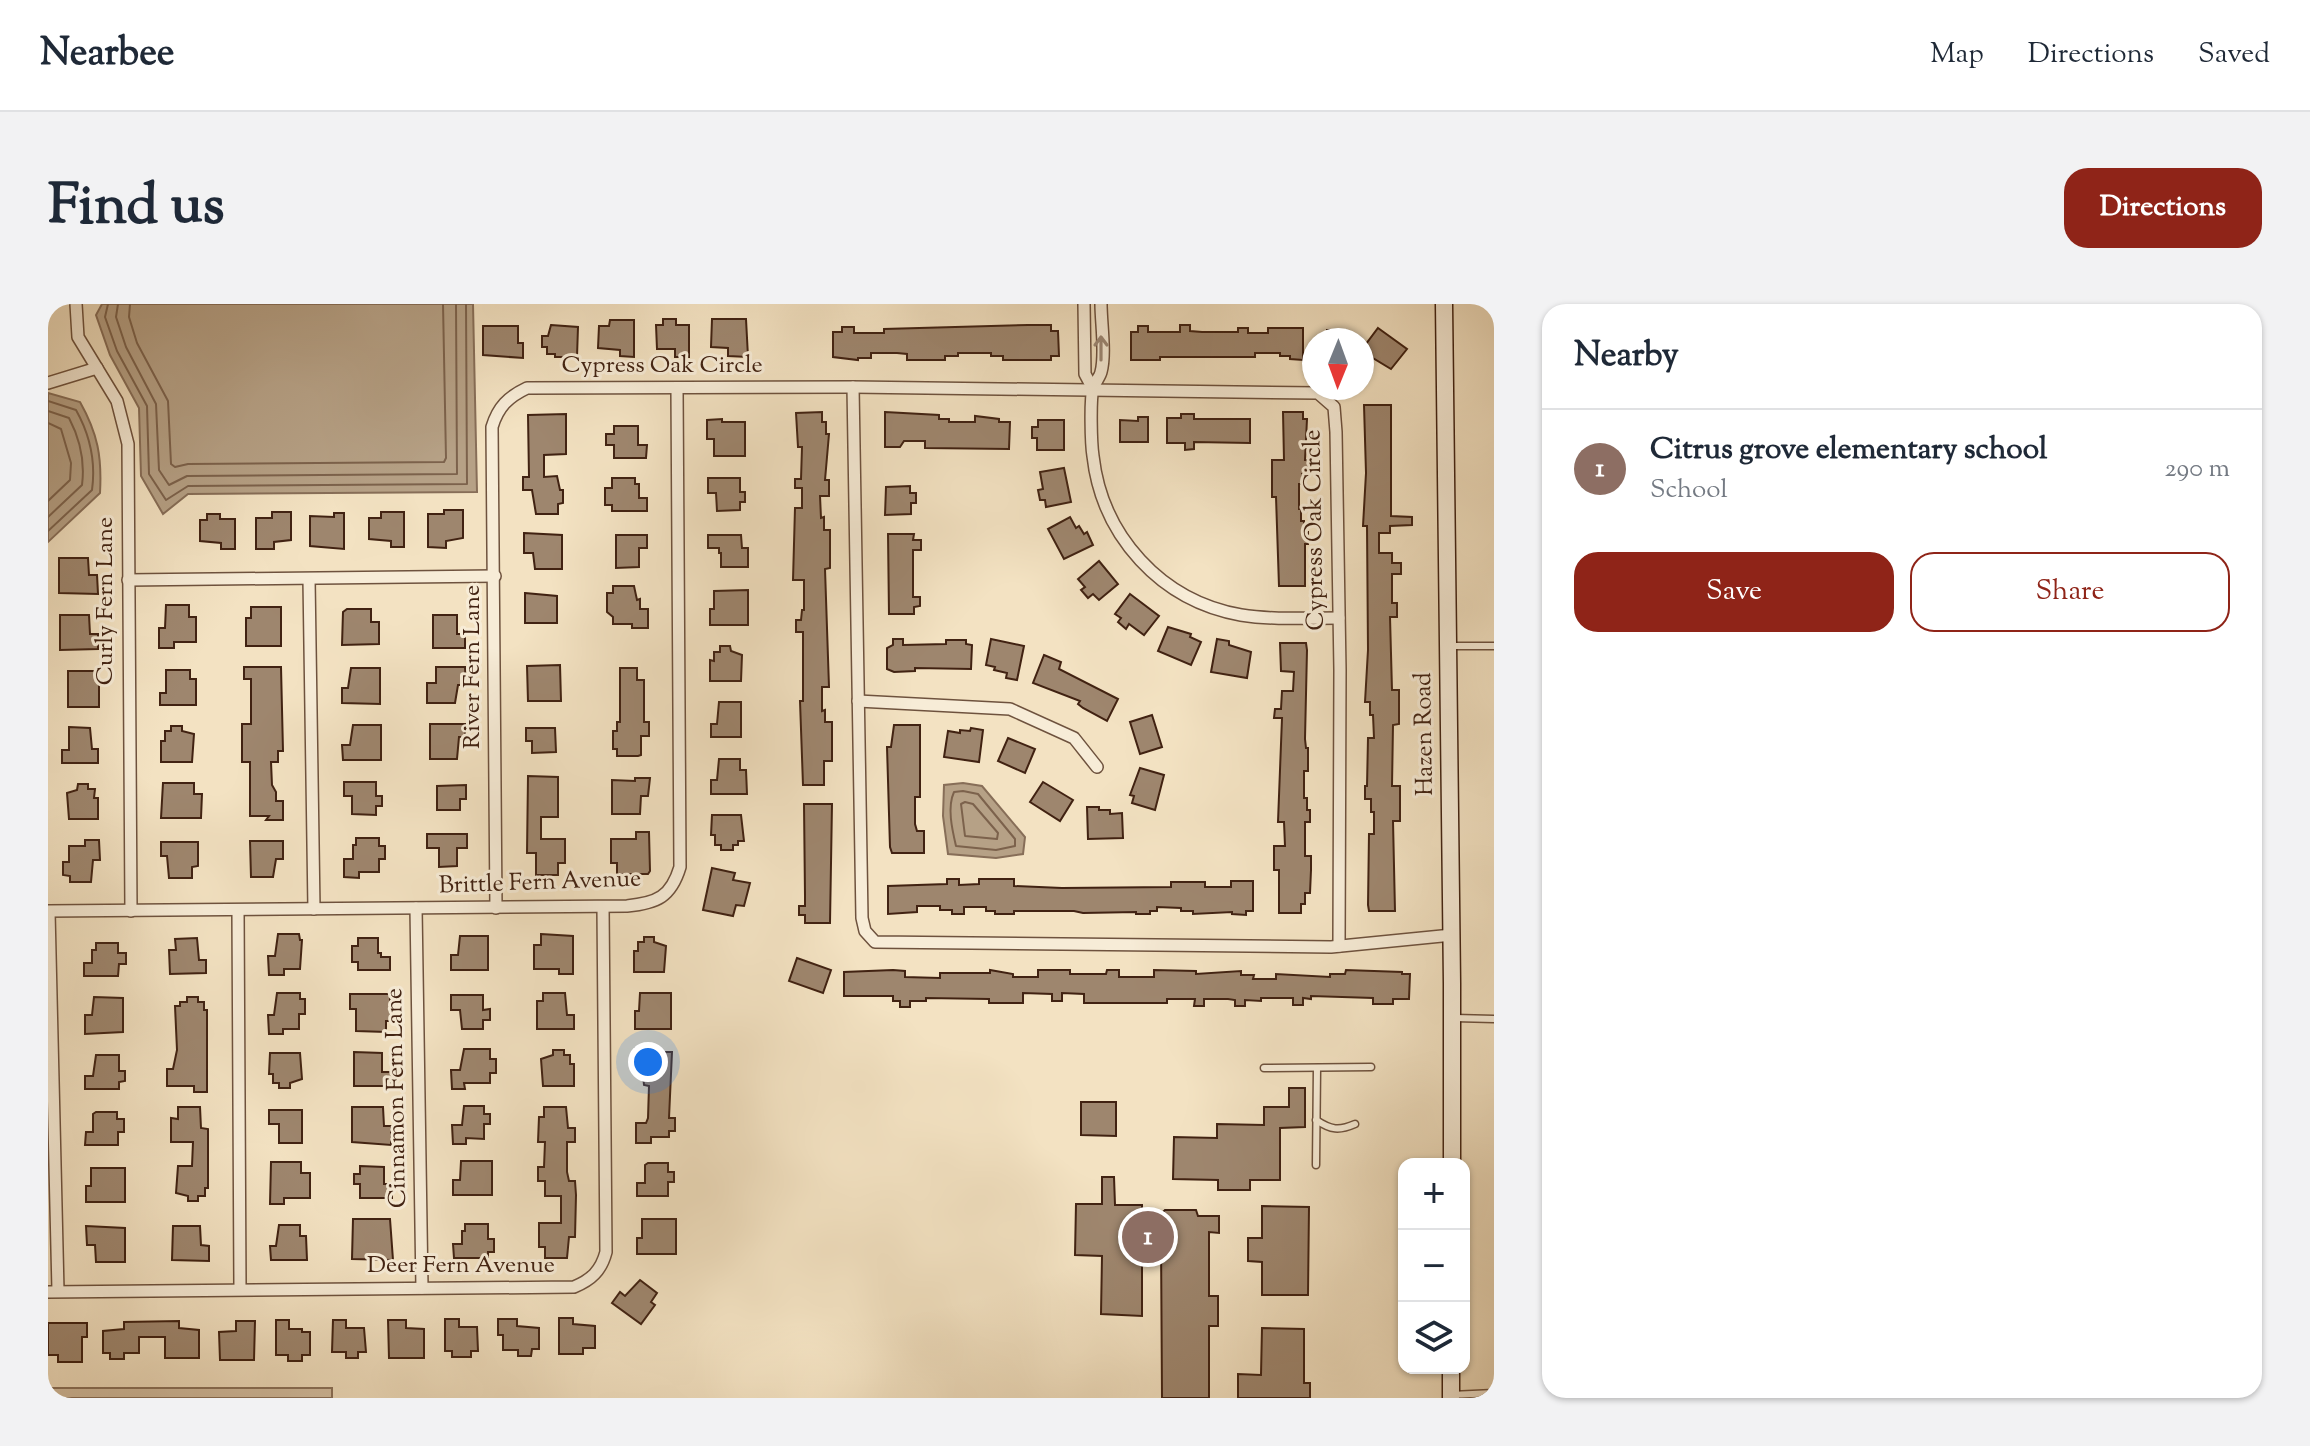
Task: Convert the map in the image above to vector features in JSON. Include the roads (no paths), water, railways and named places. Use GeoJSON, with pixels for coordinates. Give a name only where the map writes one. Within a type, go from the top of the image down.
{"type":"FeatureCollection","features":[{"type":"Feature","properties":{"kind":"street","name":"Curly Fern Lane"},"geometry":{"type":"LineString","coordinates":[[76,304],[78,337],[117,401],[126,427],[131,911]]}},
{"type":"Feature","properties":{"kind":"street"},"geometry":{"type":"LineString","coordinates":[[1084,304],[1085,374],[1093,389]]}},
{"type":"Feature","properties":{"kind":"street"},"geometry":{"type":"LineString","coordinates":[[1101,304],[1101,372],[1093,389],[1093,457],[1103,494],[1117,529],[1131,552],[1155,577],[1207,606],[1269,618],[1339,618]]}},
{"type":"Feature","properties":{"kind":"street","name":"Hazen Road"},"geometry":{"type":"LineString","coordinates":[[1444,304],[1452,1158]]}},
{"type":"Feature","properties":{"kind":"street"},"geometry":{"type":"LineString","coordinates":[[48,383],[97,368]]}},
{"type":"Feature","properties":{"kind":"street"},"geometry":{"type":"LineString","coordinates":[[853,387],[862,918],[865,931],[875,942],[1339,946],[1452,935]]}},
{"type":"Feature","properties":{"kind":"street","name":"Cypress Oak Circle"},"geometry":{"type":"LineString","coordinates":[[492,427],[505,401],[527,388],[853,387],[1318,393],[1334,407],[1339,618],[1339,946]]}},
{"type":"Feature","properties":{"kind":"street","name":"Brittle Fern Avenue"},"geometry":{"type":"LineString","coordinates":[[48,912],[603,907],[648,904],[661,898],[675,884],[680,867],[677,389]]}},
{"type":"Feature","properties":{"kind":"street","name":"River Fern Lane"},"geometry":{"type":"LineString","coordinates":[[492,427],[496,908]]}},
{"type":"Feature","properties":{"kind":"street"},"geometry":{"type":"LineString","coordinates":[[128,580],[495,576]]}},
{"type":"Feature","properties":{"kind":"street"},"geometry":{"type":"LineString","coordinates":[[309,579],[314,909]]}},
{"type":"Feature","properties":{"kind":"street"},"geometry":{"type":"LineString","coordinates":[[858,701],[1010,709],[1074,738],[1097,767]]}},
{"type":"Feature","properties":{"kind":"street","name":"Deer Fern Avenue"},"geometry":{"type":"LineString","coordinates":[[53,1292],[574,1287],[594,1275],[602,1265],[606,1252],[603,907]]}},
{"type":"Feature","properties":{"kind":"street","name":"Cinnamon Fern Lane"},"geometry":{"type":"LineString","coordinates":[[416,908],[422,1288]]}},
{"type":"Feature","properties":{"kind":"street"},"geometry":{"type":"LineString","coordinates":[[238,910],[240,1289]]}},
{"type":"Feature","properties":{"kind":"street"},"geometry":{"type":"LineString","coordinates":[[48,912],[53,1292]]}},
{"type":"Feature","properties":{"kind":"street"},"geometry":{"type":"LineString","coordinates":[[1451,1374],[1451,1396]]}},
{"type":"Feature","properties":{"kind":"lane"},"geometry":{"type":"LineString","coordinates":[[1448,646],[1494,646]]}},
{"type":"Feature","properties":{"kind":"lane"},"geometry":{"type":"LineString","coordinates":[[1452,1018],[1494,1019]]}},
{"type":"Feature","properties":{"kind":"lane"},"geometry":{"type":"LineString","coordinates":[[1264,1068],[1371,1067]]}},
{"type":"Feature","properties":{"kind":"lane"},"geometry":{"type":"LineString","coordinates":[[1316,1165],[1317,1068]]}},
{"type":"Feature","properties":{"kind":"lane"},"geometry":{"type":"LineString","coordinates":[[1316,1120],[1329,1128],[1341,1130],[1355,1124]]}},
{"type":"Feature","properties":{"kind":"lane"},"geometry":{"type":"LineString","coordinates":[[1451,1396],[1494,1393]]}},
{"type":"Feature","properties":{"kind":"water"},"geometry":{"type":"Polygon","coordinates":[[[102,304],[473,304],[477,492],[188,494],[163,514],[141,476],[139,408],[110,355],[96,315],[102,304]]]}},
{"type":"Feature","properties":{"kind":"water"},"geometry":{"type":"Polygon","coordinates":[[[48,393],[80,402],[95,435],[100,493],[48,542],[48,393]]]}},
{"type":"Feature","properties":{"kind":"water"},"geometry":{"type":"Polygon","coordinates":[[[963,783],[982,786],[1025,837],[1023,854],[996,858],[948,854],[943,816],[944,785],[963,783]]]}},
{"type":"Feature","properties":{"kind":"place","name":"Citrus grove elementary school"},"geometry":{"type":"Point","coordinates":[1148,1237]}}]}
